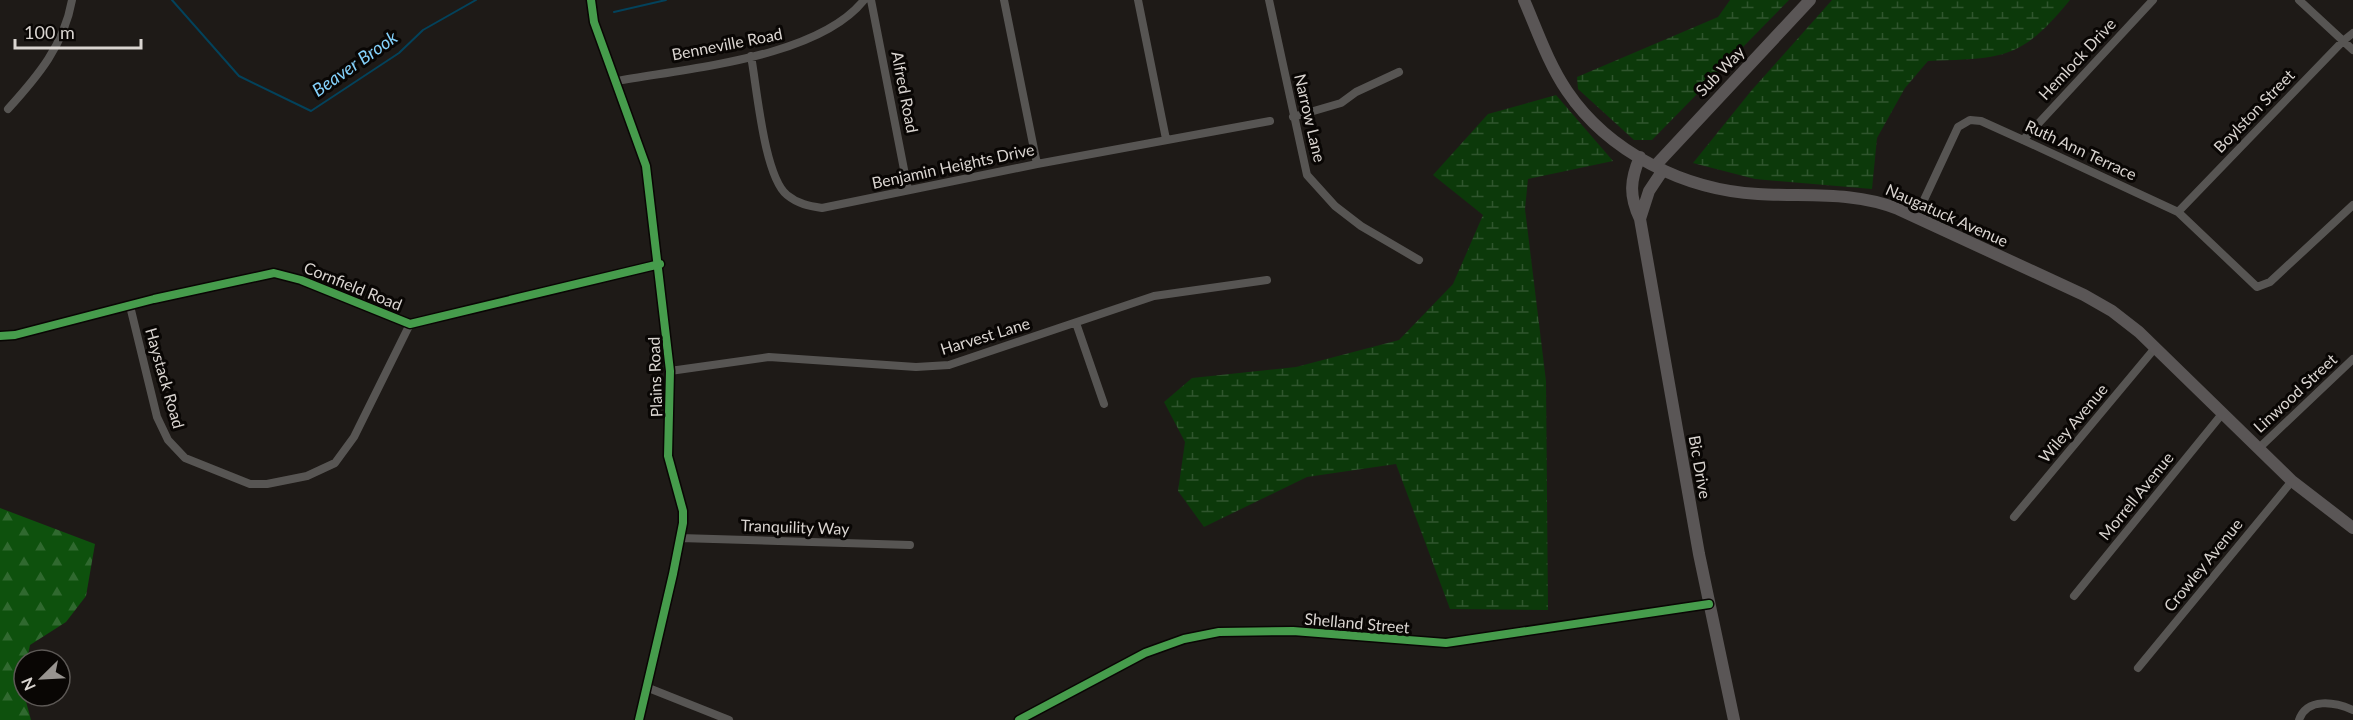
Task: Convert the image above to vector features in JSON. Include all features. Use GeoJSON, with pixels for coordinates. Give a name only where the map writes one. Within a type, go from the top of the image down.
{"type":"FeatureCollection","features":[{"type":"Feature","properties":{"kind":"main road","name":"Naugatuck Avenue"},"geometry":{"type":"LineString","coordinates":[[1524,0],[1554,68],[1575,103],[1599,127],[1640,157],[1659,168],[1702,185],[1742,193],[1866,198],[1916,217],[2084,295],[2128,323],[2292,481],[2353,528]]}},
{"type":"Feature","properties":{"kind":"main road","name":"Sub Way"},"geometry":{"type":"LineString","coordinates":[[1659,168],[1810,0]]}},
{"type":"Feature","properties":{"kind":"main road","name":"Bic Drive"},"geometry":{"type":"LineString","coordinates":[[1640,157],[1631,184],[1634,205],[1640,219],[1709,603],[1734,720]]}},
{"type":"Feature","properties":{"kind":"main road","name":"Bic Drive"},"geometry":{"type":"LineString","coordinates":[[1640,219],[1648,191],[1659,168]]}},
{"type":"Feature","properties":{"kind":"street"},"geometry":{"type":"LineString","coordinates":[[8,109],[38,76],[58,44],[68,19],[72,0]]}},
{"type":"Feature","properties":{"kind":"street","name":"Plains Road"},"geometry":{"type":"LineString","coordinates":[[591,0],[594,21],[646,166],[660,264],[670,371],[668,456],[683,511],[680,538],[639,720]]}},
{"type":"Feature","properties":{"kind":"street","name":"Benneville Road"},"geometry":{"type":"LineString","coordinates":[[617,81],[788,48],[836,25],[864,0]]}},
{"type":"Feature","properties":{"kind":"street","name":"Alfred Road"},"geometry":{"type":"LineString","coordinates":[[871,0],[908,190]]}},
{"type":"Feature","properties":{"kind":"street"},"geometry":{"type":"LineString","coordinates":[[1004,0],[1037,164]]}},
{"type":"Feature","properties":{"kind":"street"},"geometry":{"type":"LineString","coordinates":[[1138,0],[1166,139]]}},
{"type":"Feature","properties":{"kind":"street","name":"Narrow Lane"},"geometry":{"type":"LineString","coordinates":[[1269,0],[1307,175],[1335,206],[1361,226],[1419,260]]}},
{"type":"Feature","properties":{"kind":"street","name":"Hemlock Drive"},"geometry":{"type":"LineString","coordinates":[[2023,140],[2153,0]]}},
{"type":"Feature","properties":{"kind":"street"},"geometry":{"type":"LineString","coordinates":[[2299,0],[2353,50]]}},
{"type":"Feature","properties":{"kind":"street","name":"Boylston Street"},"geometry":{"type":"LineString","coordinates":[[2178,212],[2343,40],[2353,33]]}},
{"type":"Feature","properties":{"kind":"street","name":"Benjamin Heights Drive"},"geometry":{"type":"LineString","coordinates":[[751,56],[771,168],[786,195],[808,206],[822,208],[1037,164],[1270,121]]}},
{"type":"Feature","properties":{"kind":"street"},"geometry":{"type":"LineString","coordinates":[[1293,117],[1341,103],[1356,92],[1399,72]]}},
{"type":"Feature","properties":{"kind":"street","name":"Ruth Ann Terrace"},"geometry":{"type":"LineString","coordinates":[[1916,217],[1961,123],[1976,120],[2178,212],[2252,285],[2261,287],[2270,282],[2353,205]]}},
{"type":"Feature","properties":{"kind":"street","name":"Cornfield Road"},"geometry":{"type":"LineString","coordinates":[[0,336],[15,335],[274,273],[301,280],[410,324],[660,264]]}},
{"type":"Feature","properties":{"kind":"street","name":"Harvest Lane"},"geometry":{"type":"LineString","coordinates":[[670,371],[769,357],[916,367],[950,365],[1154,296],[1267,280]]}},
{"type":"Feature","properties":{"kind":"street","name":"Haystack Road"},"geometry":{"type":"LineString","coordinates":[[130,306],[158,417],[168,440],[185,458],[250,484],[267,484],[307,476],[335,463],[354,437],[410,324]]}},
{"type":"Feature","properties":{"kind":"street"},"geometry":{"type":"LineString","coordinates":[[1076,323],[1104,404]]}},
{"type":"Feature","properties":{"kind":"street","name":"Wiley Avenue"},"geometry":{"type":"LineString","coordinates":[[2014,518],[2155,348]]}},
{"type":"Feature","properties":{"kind":"street","name":"Linwood Street"},"geometry":{"type":"LineString","coordinates":[[2258,449],[2353,359]]}},
{"type":"Feature","properties":{"kind":"street","name":"Morrell Avenue"},"geometry":{"type":"LineString","coordinates":[[2074,596],[2222,414]]}},
{"type":"Feature","properties":{"kind":"street","name":"Crowley Avenue"},"geometry":{"type":"LineString","coordinates":[[2138,668],[2292,481]]}},
{"type":"Feature","properties":{"kind":"street","name":"Tranquility Way"},"geometry":{"type":"LineString","coordinates":[[680,538],[910,545]]}},
{"type":"Feature","properties":{"kind":"street","name":"Shelland Street"},"geometry":{"type":"LineString","coordinates":[[1019,720],[1145,653],[1184,639],[1219,632],[1293,631],[1446,643],[1709,603]]}},
{"type":"Feature","properties":{"kind":"street"},"geometry":{"type":"LineString","coordinates":[[646,687],[729,720]]}},
{"type":"Feature","properties":{"kind":"street"},"geometry":{"type":"LineString","coordinates":[[2299,720],[2304,710],[2314,704],[2344,706],[2353,710]]}},
{"type":"Feature","properties":{"kind":"green space"},"geometry":{"type":"Polygon","coordinates":[[[1730,0],[1789,0],[1652,140],[1634,140],[1578,89],[1577,77],[1718,17],[1730,0]]]}},
{"type":"Feature","properties":{"kind":"green space"},"geometry":{"type":"Polygon","coordinates":[[[1832,0],[2070,0],[2037,35],[2008,52],[1975,59],[1928,61],[1905,88],[1877,138],[1872,189],[1755,179],[1693,163],[1751,91],[1832,0]]]}},
{"type":"Feature","properties":{"kind":"green space"},"geometry":{"type":"Polygon","coordinates":[[[1556,95],[1613,161],[1528,179],[1525,209],[1546,381],[1548,610],[1450,609],[1396,464],[1307,477],[1204,527],[1178,491],[1185,442],[1164,402],[1192,378],[1296,367],[1399,340],[1453,284],[1483,215],[1433,175],[1488,114],[1556,95]]]}},
{"type":"Feature","properties":{"kind":"green space"},"geometry":{"type":"Polygon","coordinates":[[[0,508],[95,544],[86,596],[66,622],[30,645],[29,648],[12,648],[12,708],[28,708],[31,720],[0,720],[0,508]]]}},
{"type":"Feature","properties":{"kind":"waterway","name":"Beaver Brook"},"geometry":{"type":"LineString","coordinates":[[172,0],[239,76],[311,111],[399,53],[423,30],[476,0]]}},
{"type":"Feature","properties":{"kind":"waterway","name":"Beaver Brook"},"geometry":{"type":"LineString","coordinates":[[614,12],[666,0]]}},
{"type":"Feature","properties":{"kind":"cycle path"},"geometry":{"type":"LineString","coordinates":[[591,0],[594,22],[646,166],[670,371],[668,456],[683,511],[683,523],[673,574],[639,720]]}},
{"type":"Feature","properties":{"kind":"cycle path"},"geometry":{"type":"LineString","coordinates":[[0,336],[15,335],[154,299],[274,273],[301,280],[410,324],[660,264]]}},
{"type":"Feature","properties":{"kind":"cycle path"},"geometry":{"type":"LineString","coordinates":[[1019,720],[1145,653],[1184,639],[1219,632],[1293,631],[1446,643],[1709,604]]}}]}
